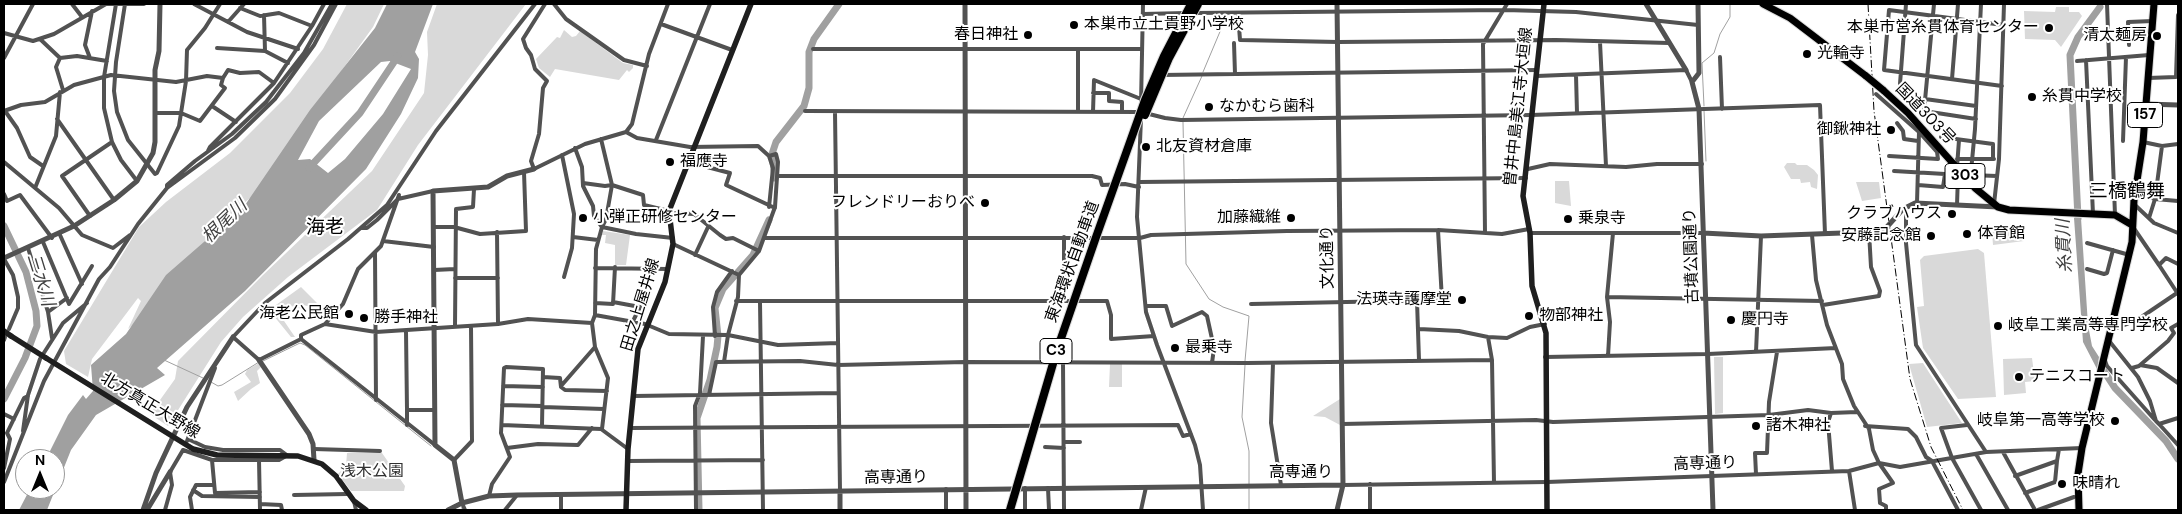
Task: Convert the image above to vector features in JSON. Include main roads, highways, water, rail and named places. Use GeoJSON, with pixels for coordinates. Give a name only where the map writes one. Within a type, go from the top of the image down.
{"type":"FeatureCollection","features":[{"type":"Feature","properties":{"kind":"highway","name":"東海環状自動車道"},"geometry":{"type":"LineString","coordinates":[[1010,510],[1057,350],[1112,195],[1153,81],[1191,4]]}},
{"type":"Feature","properties":{"kind":"highway","name":"東海環状自動車道"},"geometry":{"type":"LineString","coordinates":[[1112,195],[1159,81],[1198,4]]}},
{"type":"Feature","properties":{"kind":"highway","name":"国道303号"},"geometry":{"type":"LineString","coordinates":[[1762,4],[1790,18],[1883,90],[1957,163],[1966,177],[1996,206],[2009,210],[2115,215],[2132,225]]}},
{"type":"Feature","properties":{"kind":"highway","name":"157"},"geometry":{"type":"LineString","coordinates":[[2104,360],[2110,342],[2132,242],[2135,192],[2146,104],[2154,4]]}},
{"type":"Feature","properties":{"kind":"highway","name":"157"},"geometry":{"type":"LineString","coordinates":[[2077,510],[2074,497],[2081,448],[2104,360],[2132,225]]}},
{"type":"Feature","properties":{"kind":"highway","name":"157"},"geometry":{"type":"LineString","coordinates":[[2077,510],[2081,448]]}},
{"type":"Feature","properties":{"kind":"main road","name":"田之上屋井線"},"geometry":{"type":"LineString","coordinates":[[626,510],[627,461],[638,349],[646,325],[665,282],[668,269],[673,241],[669,212],[751,4]]}},
{"type":"Feature","properties":{"kind":"main road","name":"曽井中島美江寺大垣線"},"geometry":{"type":"LineString","coordinates":[[1544,4],[1534,115],[1523,196],[1529,231],[1532,286],[1545,324],[1548,421],[1547,510]]}},
{"type":"Feature","properties":{"kind":"main road","name":"北方真正大野線"},"geometry":{"type":"LineString","coordinates":[[6,336],[53,362],[193,449],[217,456],[288,456],[314,460],[329,470],[354,501],[366,510]]}},
{"type":"Feature","properties":{"kind":"waterway"},"geometry":{"type":"LineString","coordinates":[[775,178],[772,154],[776,142],[804,106],[809,88],[809,52],[814,39],[839,4]]}},
{"type":"Feature","properties":{"kind":"waterway"},"geometry":{"type":"LineString","coordinates":[[1704,106],[1702,63],[1714,53],[1720,34],[1730,17],[1730,4]]}},
{"type":"Feature","properties":{"kind":"waterway","name":"糸貫川"},"geometry":{"type":"LineString","coordinates":[[2078,218],[2070,55],[2078,37],[2100,7]]}},
{"type":"Feature","properties":{"kind":"waterway"},"geometry":{"type":"LineString","coordinates":[[1203,72],[1227,15]]}},
{"type":"Feature","properties":{"kind":"waterway","name":"根尾川"},"geometry":{"type":"LineString","coordinates":[[309,168],[360,113],[398,56]]}},
{"type":"Feature","properties":{"kind":"waterway"},"geometry":{"type":"LineString","coordinates":[[1183,118],[1202,76]]}},
{"type":"Feature","properties":{"kind":"waterway"},"geometry":{"type":"LineString","coordinates":[[1704,110],[1706,161]]}},
{"type":"Feature","properties":{"kind":"waterway"},"geometry":{"type":"LineString","coordinates":[[1183,122],[1186,264],[1209,299],[1223,307],[1249,316],[1245,361]]}},
{"type":"Feature","properties":{"kind":"waterway"},"geometry":{"type":"LineString","coordinates":[[699,510],[697,418],[710,380],[717,347],[718,336],[715,308],[723,289],[753,255],[769,220]]}},
{"type":"Feature","properties":{"kind":"waterway","name":"三水川"},"geometry":{"type":"LineString","coordinates":[[4,226],[26,272],[36,311],[37,326],[25,358],[4,399]]}},
{"type":"Feature","properties":{"kind":"waterway"},"geometry":{"type":"LineString","coordinates":[[263,361],[300,343],[305,345],[431,446]]}},
{"type":"Feature","properties":{"kind":"waterway"},"geometry":{"type":"LineString","coordinates":[[164,360],[203,378]]}},
{"type":"Feature","properties":{"kind":"waterway"},"geometry":{"type":"LineString","coordinates":[[211,382],[218,386],[222,385],[259,362]]}},
{"type":"Feature","properties":{"kind":"waterway"},"geometry":{"type":"LineString","coordinates":[[1245,365],[1242,417],[1249,451],[1249,485]]}},
{"type":"Feature","properties":{"kind":"waterway","name":"糸貫川"},"geometry":{"type":"LineString","coordinates":[[2100,365],[2115,388],[2166,441],[2178,459]]}},
{"type":"Feature","properties":{"kind":"waterway"},"geometry":{"type":"LineString","coordinates":[[1249,489],[1249,510]]}},
{"type":"Feature","properties":{"kind":"railway"},"geometry":{"type":"LineString","coordinates":[[1868,4],[1874,111],[1910,379],[1931,447],[1963,510]]}},
{"type":"Feature","properties":{"kind":"place","name":"本巣市立土貴野小学校"},"geometry":{"type":"Point","coordinates":[1074,25]}},
{"type":"Feature","properties":{"kind":"place","name":"本巣市営糸貫体育センター"},"geometry":{"type":"Point","coordinates":[2049,28]}},
{"type":"Feature","properties":{"kind":"place","name":"春日神社"},"geometry":{"type":"Point","coordinates":[1028,35]}},
{"type":"Feature","properties":{"kind":"place","name":"清太麺房"},"geometry":{"type":"Point","coordinates":[2157,36]}},
{"type":"Feature","properties":{"kind":"place","name":"光輪寺"},"geometry":{"type":"Point","coordinates":[1807,54]}},
{"type":"Feature","properties":{"kind":"place","name":"糸貫中学校"},"geometry":{"type":"Point","coordinates":[2032,97]}},
{"type":"Feature","properties":{"kind":"place","name":"なかむら歯科"},"geometry":{"type":"Point","coordinates":[1209,107]}},
{"type":"Feature","properties":{"kind":"place","name":"御鍬神社"},"geometry":{"type":"Point","coordinates":[1891,130]}},
{"type":"Feature","properties":{"kind":"place","name":"北友資材倉庫"},"geometry":{"type":"Point","coordinates":[1146,147]}},
{"type":"Feature","properties":{"kind":"place","name":"福應寺"},"geometry":{"type":"Point","coordinates":[670,162]}},
{"type":"Feature","properties":{"kind":"place","name":"フレンドリーおりべ"},"geometry":{"type":"Point","coordinates":[985,203]}},
{"type":"Feature","properties":{"kind":"place","name":"クラブハウス"},"geometry":{"type":"Point","coordinates":[1952,214]}},
{"type":"Feature","properties":{"kind":"place","name":"小弾正研修センター"},"geometry":{"type":"Point","coordinates":[583,218]}},
{"type":"Feature","properties":{"kind":"place","name":"加藤繊維"},"geometry":{"type":"Point","coordinates":[1291,218]}},
{"type":"Feature","properties":{"kind":"place","name":"乗泉寺"},"geometry":{"type":"Point","coordinates":[1568,219]}},
{"type":"Feature","properties":{"kind":"place","name":"体育館"},"geometry":{"type":"Point","coordinates":[1967,234]}},
{"type":"Feature","properties":{"kind":"place","name":"安藤記念館"},"geometry":{"type":"Point","coordinates":[1931,236]}},
{"type":"Feature","properties":{"kind":"place","name":"法瑛寺護摩堂"},"geometry":{"type":"Point","coordinates":[1462,300]}},
{"type":"Feature","properties":{"kind":"place","name":"海老公民館"},"geometry":{"type":"Point","coordinates":[349,314]}},
{"type":"Feature","properties":{"kind":"place","name":"物部神社"},"geometry":{"type":"Point","coordinates":[1529,316]}},
{"type":"Feature","properties":{"kind":"place","name":"勝手神社"},"geometry":{"type":"Point","coordinates":[364,318]}},
{"type":"Feature","properties":{"kind":"place","name":"慶円寺"},"geometry":{"type":"Point","coordinates":[1731,320]}},
{"type":"Feature","properties":{"kind":"place","name":"岐阜工業高等専門学校"},"geometry":{"type":"Point","coordinates":[1998,326]}},
{"type":"Feature","properties":{"kind":"place","name":"最乗寺"},"geometry":{"type":"Point","coordinates":[1175,348]}},
{"type":"Feature","properties":{"kind":"place","name":"テニスコート"},"geometry":{"type":"Point","coordinates":[2019,377]}},
{"type":"Feature","properties":{"kind":"place","name":"岐阜第一高等学校"},"geometry":{"type":"Point","coordinates":[2115,421]}},
{"type":"Feature","properties":{"kind":"place","name":"諸木神社"},"geometry":{"type":"Point","coordinates":[1756,426]}},
{"type":"Feature","properties":{"kind":"place","name":"味晴れ"},"geometry":{"type":"Point","coordinates":[2062,484]}},
{"type":"Feature","properties":{"kind":"district","name":"三橋鶴舞"},"geometry":{"type":"Point","coordinates":[2127,192]}},
{"type":"Feature","properties":{"kind":"district","name":"海老"},"geometry":{"type":"Point","coordinates":[325,228]}},
{"type":"Feature","properties":{"kind":"park label","name":"浅木公園"},"geometry":{"type":"Point","coordinates":[372,472]}}]}
